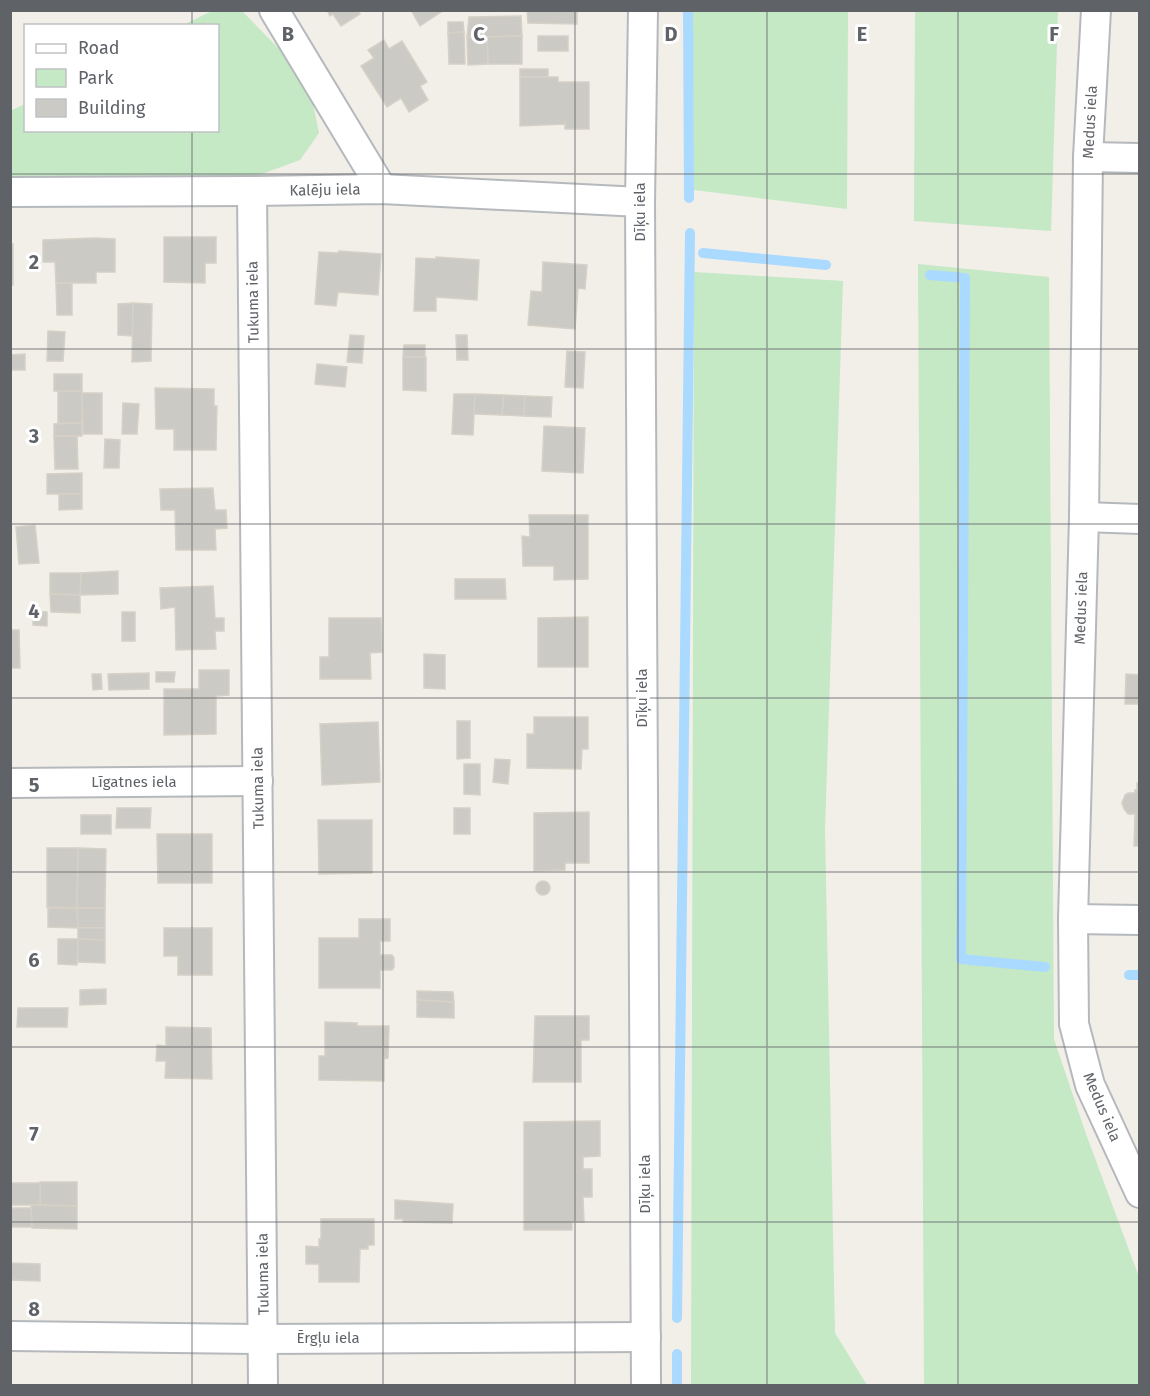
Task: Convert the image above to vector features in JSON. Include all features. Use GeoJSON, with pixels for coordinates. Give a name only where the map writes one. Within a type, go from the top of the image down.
{"type":"FeatureCollection","features":[{"type":"Feature","properties":{"kind":"street"},"geometry":{"type":"LineString","coordinates":[[274,10],[382,189]]}},
{"type":"Feature","properties":{"kind":"street","name":"Dīķu iela"},"geometry":{"type":"LineString","coordinates":[[643,10],[640,202],[646,1386]]}},
{"type":"Feature","properties":{"kind":"street","name":"Medus iela"},"geometry":{"type":"LineString","coordinates":[[1096,10],[1088,157],[1084,518],[1073,919],[1074,1024],[1090,1085],[1140,1193]]}},
{"type":"Feature","properties":{"kind":"street"},"geometry":{"type":"LineString","coordinates":[[1088,157],[1140,158]]}},
{"type":"Feature","properties":{"kind":"street","name":"Kalēju iela"},"geometry":{"type":"LineString","coordinates":[[10,192],[382,189],[640,202]]}},
{"type":"Feature","properties":{"kind":"street","name":"Tukuma iela"},"geometry":{"type":"LineString","coordinates":[[252,191],[263,1386]]}},
{"type":"Feature","properties":{"kind":"street"},"geometry":{"type":"LineString","coordinates":[[1084,518],[1140,519]]}},
{"type":"Feature","properties":{"kind":"street","name":"Līgatnes iela"},"geometry":{"type":"LineString","coordinates":[[10,783],[258,781]]}},
{"type":"Feature","properties":{"kind":"street"},"geometry":{"type":"LineString","coordinates":[[1073,919],[1140,920]]}},
{"type":"Feature","properties":{"kind":"street","name":"Ērgļu iela"},"geometry":{"type":"LineString","coordinates":[[10,1336],[646,1337]]}},
{"type":"Feature","properties":{"kind":"green space"},"geometry":{"type":"Polygon","coordinates":[[[212,11],[242,11],[283,53],[313,104],[319,133],[300,160],[262,174],[220,178],[11,185],[10,111],[24,104],[24,132],[219,132],[219,24],[185,24],[212,11]]]}},
{"type":"Feature","properties":{"kind":"green space"},"geometry":{"type":"Polygon","coordinates":[[[689,11],[848,11],[847,209],[694,190],[689,11]]]}},
{"type":"Feature","properties":{"kind":"green space"},"geometry":{"type":"Polygon","coordinates":[[[915,11],[1058,11],[1051,231],[914,221],[915,11]]]}},
{"type":"Feature","properties":{"kind":"green space"},"geometry":{"type":"Polygon","coordinates":[[[918,264],[1049,277],[1054,1039],[1086,1134],[1139,1277],[1139,1385],[924,1385],[918,264]]]}},
{"type":"Feature","properties":{"kind":"green space"},"geometry":{"type":"Polygon","coordinates":[[[694,272],[843,281],[825,830],[835,1333],[867,1385],[691,1385],[694,272]]]}},
{"type":"Feature","properties":{"kind":"building"},"geometry":{"type":"Polygon","coordinates":[[[327,10],[358,10],[360,14],[341,26],[333,14],[330,16],[327,10]]]}},
{"type":"Feature","properties":{"kind":"building"},"geometry":{"type":"Polygon","coordinates":[[[411,10],[444,10],[420,26],[411,10]]]}},
{"type":"Feature","properties":{"kind":"building"},"geometry":{"type":"Polygon","coordinates":[[[527,10],[577,10],[577,24],[528,23],[527,10]]]}},
{"type":"Feature","properties":{"kind":"building"},"geometry":{"type":"Polygon","coordinates":[[[521,16],[522,36],[467,37],[469,17],[521,16]]]}},
{"type":"Feature","properties":{"kind":"building"},"geometry":{"type":"Polygon","coordinates":[[[448,22],[463,22],[464,32],[448,33],[448,22]]]}},
{"type":"Feature","properties":{"kind":"building"},"geometry":{"type":"Polygon","coordinates":[[[464,32],[465,64],[449,64],[448,33],[464,32]]]}},
{"type":"Feature","properties":{"kind":"building"},"geometry":{"type":"Polygon","coordinates":[[[522,36],[522,64],[488,64],[487,37],[522,36]]]}},
{"type":"Feature","properties":{"kind":"building"},"geometry":{"type":"Polygon","coordinates":[[[538,36],[568,36],[568,51],[538,51],[538,36]]]}},
{"type":"Feature","properties":{"kind":"building"},"geometry":{"type":"Polygon","coordinates":[[[467,37],[487,37],[488,64],[468,65],[467,37]]]}},
{"type":"Feature","properties":{"kind":"building"},"geometry":{"type":"Polygon","coordinates":[[[384,40],[389,49],[402,41],[427,82],[420,86],[428,100],[409,112],[401,98],[387,107],[361,66],[374,58],[368,50],[384,40]]]}},
{"type":"Feature","properties":{"kind":"building"},"geometry":{"type":"Polygon","coordinates":[[[520,69],[548,69],[548,77],[520,77],[520,69]]]}},
{"type":"Feature","properties":{"kind":"building"},"geometry":{"type":"Polygon","coordinates":[[[520,77],[558,77],[558,82],[589,82],[589,129],[565,129],[565,124],[520,126],[520,77]]]}},
{"type":"Feature","properties":{"kind":"building"},"geometry":{"type":"Polygon","coordinates":[[[164,237],[216,237],[216,263],[205,263],[205,283],[164,282],[164,237]]]}},
{"type":"Feature","properties":{"kind":"building"},"geometry":{"type":"Polygon","coordinates":[[[115,239],[115,272],[96,272],[96,283],[56,283],[55,262],[43,262],[43,240],[115,239]]]}},
{"type":"Feature","properties":{"kind":"building"},"geometry":{"type":"Polygon","coordinates":[[[10,244],[13,244],[13,285],[10,284],[10,244]]]}},
{"type":"Feature","properties":{"kind":"building"},"geometry":{"type":"Polygon","coordinates":[[[339,251],[381,254],[378,295],[338,292],[336,306],[315,304],[319,252],[338,253],[339,251]]]}},
{"type":"Feature","properties":{"kind":"building"},"geometry":{"type":"Polygon","coordinates":[[[436,257],[479,260],[477,300],[436,297],[436,311],[414,311],[416,258],[436,259],[436,257]]]}},
{"type":"Feature","properties":{"kind":"building"},"geometry":{"type":"Polygon","coordinates":[[[543,262],[587,265],[585,289],[578,288],[575,329],[528,325],[531,291],[542,292],[543,262]]]}},
{"type":"Feature","properties":{"kind":"building"},"geometry":{"type":"Polygon","coordinates":[[[56,283],[72,283],[72,315],[57,315],[56,283]]]}},
{"type":"Feature","properties":{"kind":"building"},"geometry":{"type":"Polygon","coordinates":[[[133,303],[133,336],[118,335],[118,304],[133,303]]]}},
{"type":"Feature","properties":{"kind":"building"},"geometry":{"type":"Polygon","coordinates":[[[133,303],[152,304],[151,361],[132,362],[133,303]]]}},
{"type":"Feature","properties":{"kind":"building"},"geometry":{"type":"Polygon","coordinates":[[[48,331],[65,332],[63,361],[47,361],[48,331]]]}},
{"type":"Feature","properties":{"kind":"building"},"geometry":{"type":"Polygon","coordinates":[[[350,335],[364,336],[362,363],[347,362],[350,335]]]}},
{"type":"Feature","properties":{"kind":"building"},"geometry":{"type":"Polygon","coordinates":[[[456,335],[467,335],[468,360],[457,360],[456,335]]]}},
{"type":"Feature","properties":{"kind":"building"},"geometry":{"type":"Polygon","coordinates":[[[404,345],[425,345],[425,357],[403,357],[404,345]]]}},
{"type":"Feature","properties":{"kind":"building"},"geometry":{"type":"Polygon","coordinates":[[[567,351],[585,352],[583,388],[565,387],[567,351]]]}},
{"type":"Feature","properties":{"kind":"building"},"geometry":{"type":"Polygon","coordinates":[[[25,354],[25,370],[10,370],[10,355],[25,354]]]}},
{"type":"Feature","properties":{"kind":"building"},"geometry":{"type":"Polygon","coordinates":[[[403,357],[426,357],[426,391],[403,390],[403,357]]]}},
{"type":"Feature","properties":{"kind":"building"},"geometry":{"type":"Polygon","coordinates":[[[317,364],[347,367],[345,387],[315,384],[317,364]]]}},
{"type":"Feature","properties":{"kind":"building"},"geometry":{"type":"Polygon","coordinates":[[[54,374],[82,374],[82,391],[54,391],[54,374]]]}},
{"type":"Feature","properties":{"kind":"building"},"geometry":{"type":"Polygon","coordinates":[[[155,388],[214,389],[214,406],[217,406],[216,450],[174,450],[174,429],[156,429],[155,388]]]}},
{"type":"Feature","properties":{"kind":"building"},"geometry":{"type":"Polygon","coordinates":[[[58,391],[82,391],[82,423],[58,423],[58,391]]]}},
{"type":"Feature","properties":{"kind":"building"},"geometry":{"type":"Polygon","coordinates":[[[82,393],[102,393],[102,434],[83,434],[82,393]]]}},
{"type":"Feature","properties":{"kind":"building"},"geometry":{"type":"Polygon","coordinates":[[[454,394],[475,394],[473,435],[452,434],[454,394]]]}},
{"type":"Feature","properties":{"kind":"building"},"geometry":{"type":"Polygon","coordinates":[[[475,394],[504,395],[502,415],[474,414],[475,394]]]}},
{"type":"Feature","properties":{"kind":"building"},"geometry":{"type":"Polygon","coordinates":[[[504,395],[525,396],[524,416],[502,415],[504,395]]]}},
{"type":"Feature","properties":{"kind":"building"},"geometry":{"type":"Polygon","coordinates":[[[525,396],[552,397],[551,417],[524,416],[525,396]]]}},
{"type":"Feature","properties":{"kind":"building"},"geometry":{"type":"Polygon","coordinates":[[[123,403],[139,404],[137,434],[122,434],[123,403]]]}},
{"type":"Feature","properties":{"kind":"building"},"geometry":{"type":"Polygon","coordinates":[[[82,423],[82,436],[54,436],[54,424],[82,423]]]}},
{"type":"Feature","properties":{"kind":"building"},"geometry":{"type":"Polygon","coordinates":[[[544,426],[585,428],[583,473],[542,471],[544,426]]]}},
{"type":"Feature","properties":{"kind":"building"},"geometry":{"type":"Polygon","coordinates":[[[54,436],[77,436],[78,469],[55,469],[54,436]]]}},
{"type":"Feature","properties":{"kind":"building"},"geometry":{"type":"Polygon","coordinates":[[[105,439],[120,440],[119,468],[104,468],[105,439]]]}},
{"type":"Feature","properties":{"kind":"building"},"geometry":{"type":"Polygon","coordinates":[[[82,473],[82,494],[47,494],[47,474],[82,473]]]}},
{"type":"Feature","properties":{"kind":"building"},"geometry":{"type":"Polygon","coordinates":[[[213,488],[215,510],[226,510],[227,528],[215,529],[216,550],[176,550],[175,510],[161,510],[160,489],[213,488]]]}},
{"type":"Feature","properties":{"kind":"building"},"geometry":{"type":"Polygon","coordinates":[[[59,494],[82,494],[82,509],[59,510],[59,494]]]}},
{"type":"Feature","properties":{"kind":"building"},"geometry":{"type":"Polygon","coordinates":[[[529,515],[588,515],[588,579],[554,580],[554,566],[523,566],[522,536],[530,537],[529,515]]]}},
{"type":"Feature","properties":{"kind":"building"},"geometry":{"type":"Polygon","coordinates":[[[35,525],[39,563],[19,564],[16,527],[35,525]]]}},
{"type":"Feature","properties":{"kind":"building"},"geometry":{"type":"Polygon","coordinates":[[[118,571],[118,594],[80,595],[81,573],[118,571]]]}},
{"type":"Feature","properties":{"kind":"building"},"geometry":{"type":"Polygon","coordinates":[[[50,573],[81,573],[80,595],[50,594],[50,573]]]}},
{"type":"Feature","properties":{"kind":"building"},"geometry":{"type":"Polygon","coordinates":[[[455,579],[505,579],[506,599],[455,599],[455,579]]]}},
{"type":"Feature","properties":{"kind":"building"},"geometry":{"type":"Polygon","coordinates":[[[213,586],[215,618],[224,618],[224,631],[215,631],[216,649],[176,650],[175,607],[161,609],[160,588],[213,586]]]}},
{"type":"Feature","properties":{"kind":"building"},"geometry":{"type":"Polygon","coordinates":[[[50,594],[80,595],[80,613],[51,612],[50,594]]]}},
{"type":"Feature","properties":{"kind":"building"},"geometry":{"type":"Polygon","coordinates":[[[33,611],[47,612],[47,626],[33,625],[33,611]]]}},
{"type":"Feature","properties":{"kind":"building"},"geometry":{"type":"Polygon","coordinates":[[[122,612],[135,612],[135,641],[122,641],[122,612]]]}},
{"type":"Feature","properties":{"kind":"building"},"geometry":{"type":"Polygon","coordinates":[[[588,617],[588,667],[538,667],[538,618],[588,617]]]}},
{"type":"Feature","properties":{"kind":"building"},"geometry":{"type":"Polygon","coordinates":[[[329,618],[381,618],[382,652],[370,653],[371,679],[320,679],[320,657],[329,657],[329,618]]]}},
{"type":"Feature","properties":{"kind":"building"},"geometry":{"type":"Polygon","coordinates":[[[10,630],[19,630],[20,668],[10,668],[10,630]]]}},
{"type":"Feature","properties":{"kind":"building"},"geometry":{"type":"Polygon","coordinates":[[[424,654],[445,655],[445,689],[424,688],[424,654]]]}},
{"type":"Feature","properties":{"kind":"building"},"geometry":{"type":"Polygon","coordinates":[[[199,670],[229,670],[229,695],[216,696],[216,734],[164,735],[164,689],[199,689],[199,670]]]}},
{"type":"Feature","properties":{"kind":"building"},"geometry":{"type":"Polygon","coordinates":[[[156,672],[175,672],[174,682],[156,682],[156,672]]]}},
{"type":"Feature","properties":{"kind":"building"},"geometry":{"type":"Polygon","coordinates":[[[149,673],[149,689],[109,690],[108,674],[149,673]]]}},
{"type":"Feature","properties":{"kind":"building"},"geometry":{"type":"Polygon","coordinates":[[[92,674],[101,674],[102,689],[93,690],[92,674]]]}},
{"type":"Feature","properties":{"kind":"building"},"geometry":{"type":"Polygon","coordinates":[[[1126,674],[1140,675],[1140,704],[1125,704],[1126,674]]]}},
{"type":"Feature","properties":{"kind":"building"},"geometry":{"type":"Polygon","coordinates":[[[534,717],[588,717],[588,749],[582,749],[581,769],[527,768],[527,734],[534,734],[534,717]]]}},
{"type":"Feature","properties":{"kind":"building"},"geometry":{"type":"Polygon","coordinates":[[[457,721],[470,721],[470,758],[457,759],[457,721]]]}},
{"type":"Feature","properties":{"kind":"building"},"geometry":{"type":"Polygon","coordinates":[[[378,722],[380,782],[322,785],[320,724],[378,722]]]}},
{"type":"Feature","properties":{"kind":"building"},"geometry":{"type":"Polygon","coordinates":[[[495,759],[510,760],[508,784],[493,782],[495,759]]]}},
{"type":"Feature","properties":{"kind":"building"},"geometry":{"type":"Polygon","coordinates":[[[464,764],[480,764],[480,795],[464,794],[464,764]]]}},
{"type":"Feature","properties":{"kind":"building"},"geometry":{"type":"Polygon","coordinates":[[[1137,783],[1140,783],[1140,846],[1134,846],[1135,814],[1128,814],[1122,803],[1125,795],[1135,793],[1137,783]]]}},
{"type":"Feature","properties":{"kind":"building"},"geometry":{"type":"Polygon","coordinates":[[[117,808],[151,808],[150,828],[116,828],[117,808]]]}},
{"type":"Feature","properties":{"kind":"building"},"geometry":{"type":"Polygon","coordinates":[[[454,808],[470,808],[470,834],[454,834],[454,808]]]}},
{"type":"Feature","properties":{"kind":"building"},"geometry":{"type":"Polygon","coordinates":[[[589,812],[589,863],[565,863],[565,870],[534,871],[534,813],[589,812]]]}},
{"type":"Feature","properties":{"kind":"building"},"geometry":{"type":"Polygon","coordinates":[[[81,815],[111,815],[111,834],[81,834],[81,815]]]}},
{"type":"Feature","properties":{"kind":"building"},"geometry":{"type":"Polygon","coordinates":[[[318,820],[372,820],[372,873],[319,874],[318,820]]]}},
{"type":"Feature","properties":{"kind":"building"},"geometry":{"type":"Polygon","coordinates":[[[157,834],[212,834],[212,883],[158,883],[157,834]]]}},
{"type":"Feature","properties":{"kind":"building"},"geometry":{"type":"Polygon","coordinates":[[[47,848],[78,848],[77,908],[47,907],[47,848]]]}},
{"type":"Feature","properties":{"kind":"building"},"geometry":{"type":"Polygon","coordinates":[[[78,848],[106,849],[105,908],[77,908],[78,848]]]}},
{"type":"Feature","properties":{"kind":"building"},"geometry":{"type":"Polygon","coordinates":[[[543,881],[548,883],[550,888],[548,893],[543,895],[538,893],[536,888],[538,883],[543,881]]]}},
{"type":"Feature","properties":{"kind":"building"},"geometry":{"type":"Polygon","coordinates":[[[48,908],[77,908],[78,928],[48,927],[48,908]]]}},
{"type":"Feature","properties":{"kind":"building"},"geometry":{"type":"Polygon","coordinates":[[[77,908],[105,908],[105,928],[78,928],[77,908]]]}},
{"type":"Feature","properties":{"kind":"building"},"geometry":{"type":"Polygon","coordinates":[[[359,919],[390,919],[390,941],[380,941],[380,955],[392,955],[394,967],[392,970],[380,970],[380,988],[319,988],[319,938],[359,938],[359,919]]]}},
{"type":"Feature","properties":{"kind":"building"},"geometry":{"type":"Polygon","coordinates":[[[78,928],[105,928],[105,940],[78,939],[78,928]]]}},
{"type":"Feature","properties":{"kind":"building"},"geometry":{"type":"Polygon","coordinates":[[[164,928],[212,928],[212,975],[178,975],[178,956],[164,956],[164,928]]]}},
{"type":"Feature","properties":{"kind":"building"},"geometry":{"type":"Polygon","coordinates":[[[58,939],[78,939],[77,965],[58,964],[58,939]]]}},
{"type":"Feature","properties":{"kind":"building"},"geometry":{"type":"Polygon","coordinates":[[[78,939],[105,940],[105,963],[78,962],[78,939]]]}},
{"type":"Feature","properties":{"kind":"building"},"geometry":{"type":"Polygon","coordinates":[[[106,989],[106,1004],[80,1005],[80,990],[106,989]]]}},
{"type":"Feature","properties":{"kind":"building"},"geometry":{"type":"Polygon","coordinates":[[[417,991],[453,992],[454,1002],[417,1000],[417,991]]]}},
{"type":"Feature","properties":{"kind":"building"},"geometry":{"type":"Polygon","coordinates":[[[417,1000],[454,1002],[454,1018],[417,1017],[417,1000]]]}},
{"type":"Feature","properties":{"kind":"building"},"geometry":{"type":"Polygon","coordinates":[[[18,1008],[68,1008],[67,1027],[17,1027],[18,1008]]]}},
{"type":"Feature","properties":{"kind":"building"},"geometry":{"type":"Polygon","coordinates":[[[535,1016],[589,1016],[589,1040],[581,1040],[581,1082],[533,1082],[535,1016]]]}},
{"type":"Feature","properties":{"kind":"building"},"geometry":{"type":"Polygon","coordinates":[[[325,1022],[357,1023],[357,1026],[389,1026],[388,1058],[384,1059],[384,1081],[319,1080],[319,1056],[325,1056],[325,1022]]]}},
{"type":"Feature","properties":{"kind":"building"},"geometry":{"type":"Polygon","coordinates":[[[166,1027],[211,1028],[212,1079],[165,1078],[166,1061],[156,1061],[157,1045],[166,1046],[166,1027]]]}},
{"type":"Feature","properties":{"kind":"building"},"geometry":{"type":"Polygon","coordinates":[[[600,1121],[600,1156],[583,1157],[583,1169],[592,1169],[592,1197],[583,1197],[584,1222],[572,1222],[572,1230],[524,1230],[524,1122],[600,1121]]]}},
{"type":"Feature","properties":{"kind":"building"},"geometry":{"type":"Polygon","coordinates":[[[40,1182],[77,1182],[77,1206],[40,1205],[40,1182]]]}},
{"type":"Feature","properties":{"kind":"building"},"geometry":{"type":"Polygon","coordinates":[[[10,1183],[40,1183],[40,1205],[10,1205],[10,1183]]]}},
{"type":"Feature","properties":{"kind":"building"},"geometry":{"type":"Polygon","coordinates":[[[395,1200],[453,1204],[452,1223],[403,1222],[403,1219],[395,1219],[395,1200]]]}},
{"type":"Feature","properties":{"kind":"building"},"geometry":{"type":"Polygon","coordinates":[[[31,1205],[77,1206],[77,1229],[32,1228],[31,1205]]]}},
{"type":"Feature","properties":{"kind":"building"},"geometry":{"type":"Polygon","coordinates":[[[10,1208],[31,1208],[32,1227],[10,1227],[10,1208]]]}},
{"type":"Feature","properties":{"kind":"building"},"geometry":{"type":"Polygon","coordinates":[[[321,1219],[374,1219],[374,1245],[368,1245],[368,1249],[360,1249],[359,1282],[319,1282],[319,1264],[306,1264],[306,1246],[319,1247],[321,1219]]]}},
{"type":"Feature","properties":{"kind":"building"},"geometry":{"type":"Polygon","coordinates":[[[10,1263],[40,1264],[40,1281],[10,1280],[10,1263]]]}},
{"type":"Feature","properties":{"kind":"waterway"},"geometry":{"type":"LineString","coordinates":[[688,10],[689,198]]}},
{"type":"Feature","properties":{"kind":"waterway"},"geometry":{"type":"LineString","coordinates":[[677,1318],[690,233]]}},
{"type":"Feature","properties":{"kind":"waterway"},"geometry":{"type":"LineString","coordinates":[[703,253],[826,265]]}},
{"type":"Feature","properties":{"kind":"waterway"},"geometry":{"type":"LineString","coordinates":[[930,275],[965,278],[961,959],[1045,967]]}},
{"type":"Feature","properties":{"kind":"waterway"},"geometry":{"type":"LineString","coordinates":[[1129,975],[1140,975]]}},
{"type":"Feature","properties":{"kind":"waterway"},"geometry":{"type":"LineString","coordinates":[[677,1354],[677,1386]]}}]}
